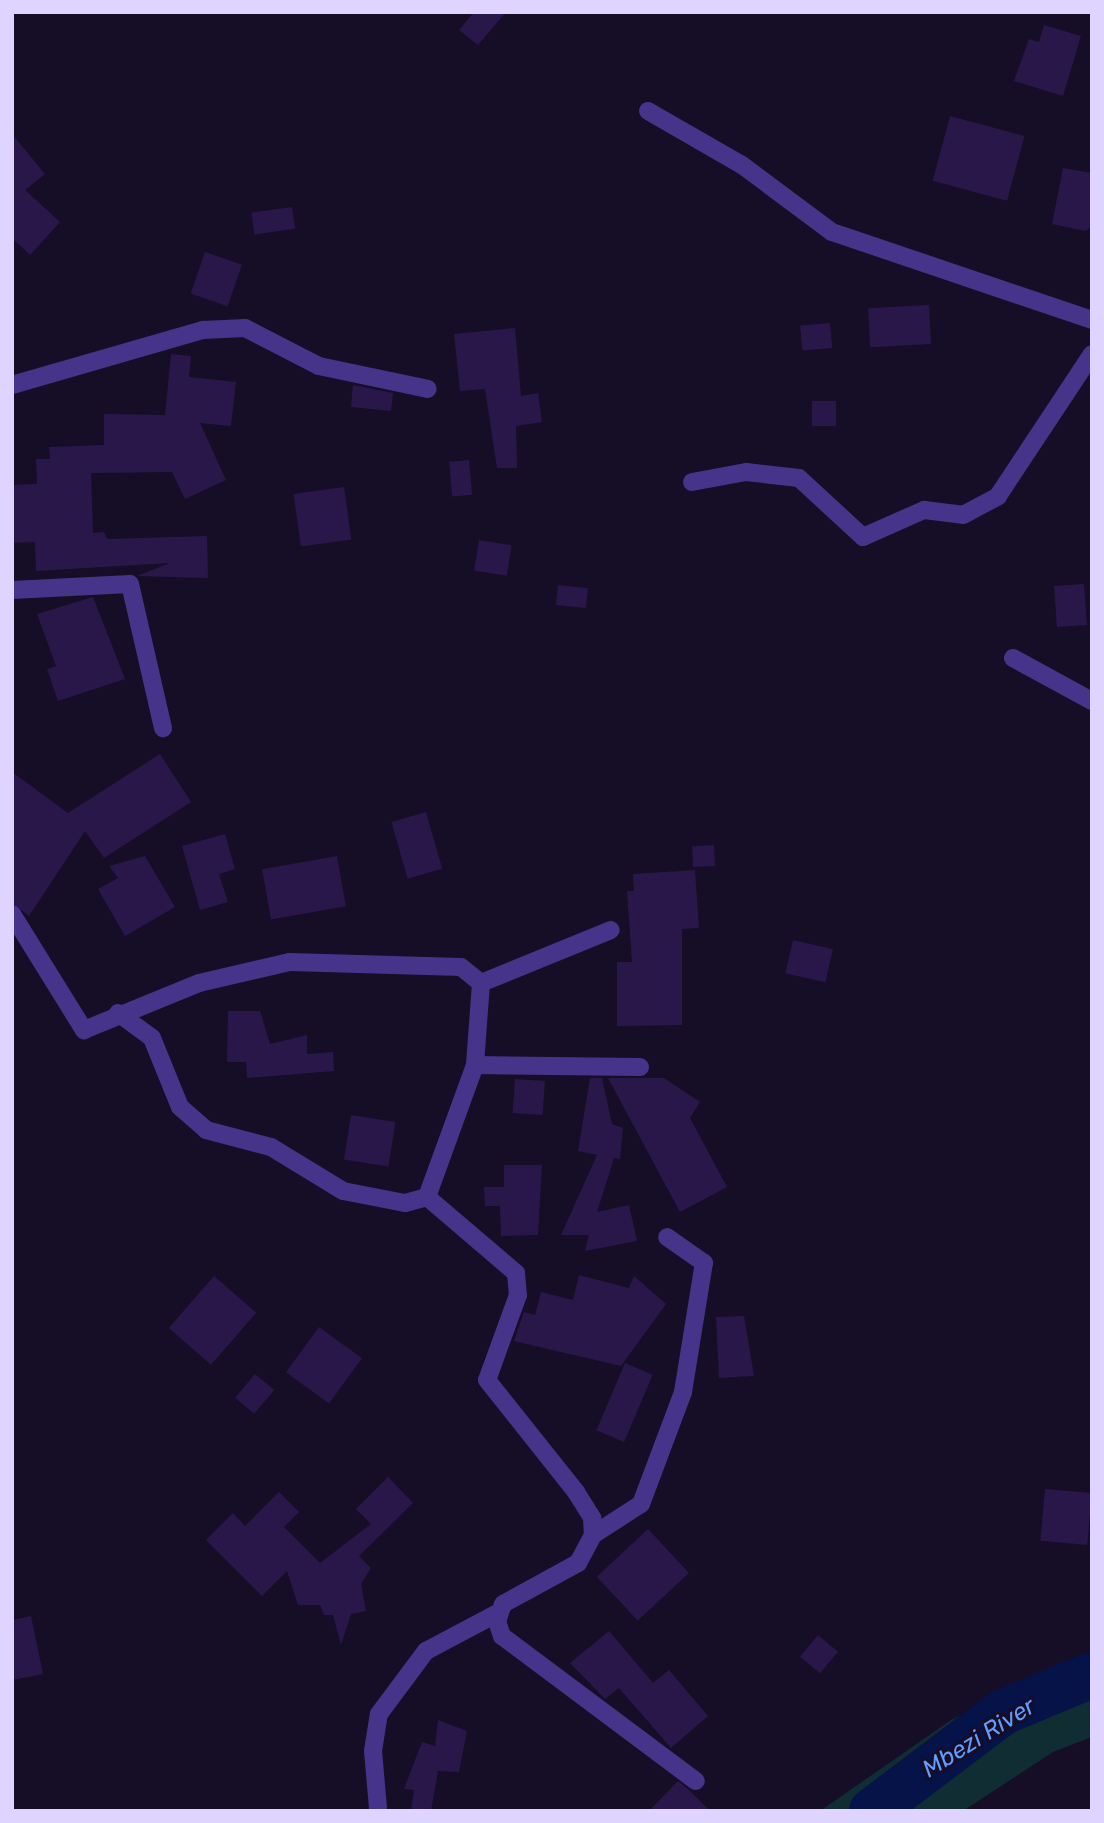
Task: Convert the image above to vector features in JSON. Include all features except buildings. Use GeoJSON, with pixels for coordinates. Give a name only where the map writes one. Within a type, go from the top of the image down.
{"type":"FeatureCollection","features":[{"type":"Feature","properties":{"kind":"street"},"geometry":{"type":"LineString","coordinates":[[648,111],[742,165],[832,232],[1092,320]]}},
{"type":"Feature","properties":{"kind":"street"},"geometry":{"type":"LineString","coordinates":[[12,385],[203,330],[245,328],[318,366],[428,389]]}},
{"type":"Feature","properties":{"kind":"street"},"geometry":{"type":"LineString","coordinates":[[692,482],[746,472],[799,478],[863,537],[924,510],[963,515],[998,496],[1092,354]]}},
{"type":"Feature","properties":{"kind":"street"},"geometry":{"type":"LineString","coordinates":[[12,590],[130,584],[163,728]]}},
{"type":"Feature","properties":{"kind":"street"},"geometry":{"type":"LineString","coordinates":[[1013,658],[1092,701]]}},
{"type":"Feature","properties":{"kind":"street"},"geometry":{"type":"LineString","coordinates":[[12,914],[38,947],[79,1028],[198,983],[290,962],[461,967],[481,983]]}},
{"type":"Feature","properties":{"kind":"street"},"geometry":{"type":"LineString","coordinates":[[481,983],[611,930]]}},
{"type":"Feature","properties":{"kind":"street"},"geometry":{"type":"LineString","coordinates":[[427,1197],[475,1065],[481,983]]}},
{"type":"Feature","properties":{"kind":"street"},"geometry":{"type":"LineString","coordinates":[[118,1013],[152,1038],[180,1107],[206,1130],[271,1147],[343,1191],[405,1203],[427,1197]]}},
{"type":"Feature","properties":{"kind":"street"},"geometry":{"type":"LineString","coordinates":[[475,1065],[640,1067]]}},
{"type":"Feature","properties":{"kind":"street"},"geometry":{"type":"LineString","coordinates":[[378,1808],[373,1751],[379,1714],[426,1651],[496,1614],[578,1563],[593,1535],[592,1518],[576,1492],[487,1380],[518,1294],[516,1273],[427,1197]]}},
{"type":"Feature","properties":{"kind":"street"},"geometry":{"type":"LineString","coordinates":[[593,1535],[619,1524],[641,1504],[683,1392],[704,1263],[667,1237]]}},
{"type":"Feature","properties":{"kind":"street"},"geometry":{"type":"LineString","coordinates":[[496,1614],[502,1636],[696,1781]]}},
{"type":"Feature","properties":{"kind":"green space"},"geometry":{"type":"Polygon","coordinates":[[[1092,1653],[1092,1737],[1053,1752],[963,1811],[820,1811],[951,1720],[1092,1653]]]}},
{"type":"Feature","properties":{"kind":"waterway","name":"Mbezi River"},"geometry":{"type":"LineString","coordinates":[[872,1811],[1003,1712],[1092,1675]]}}]}
